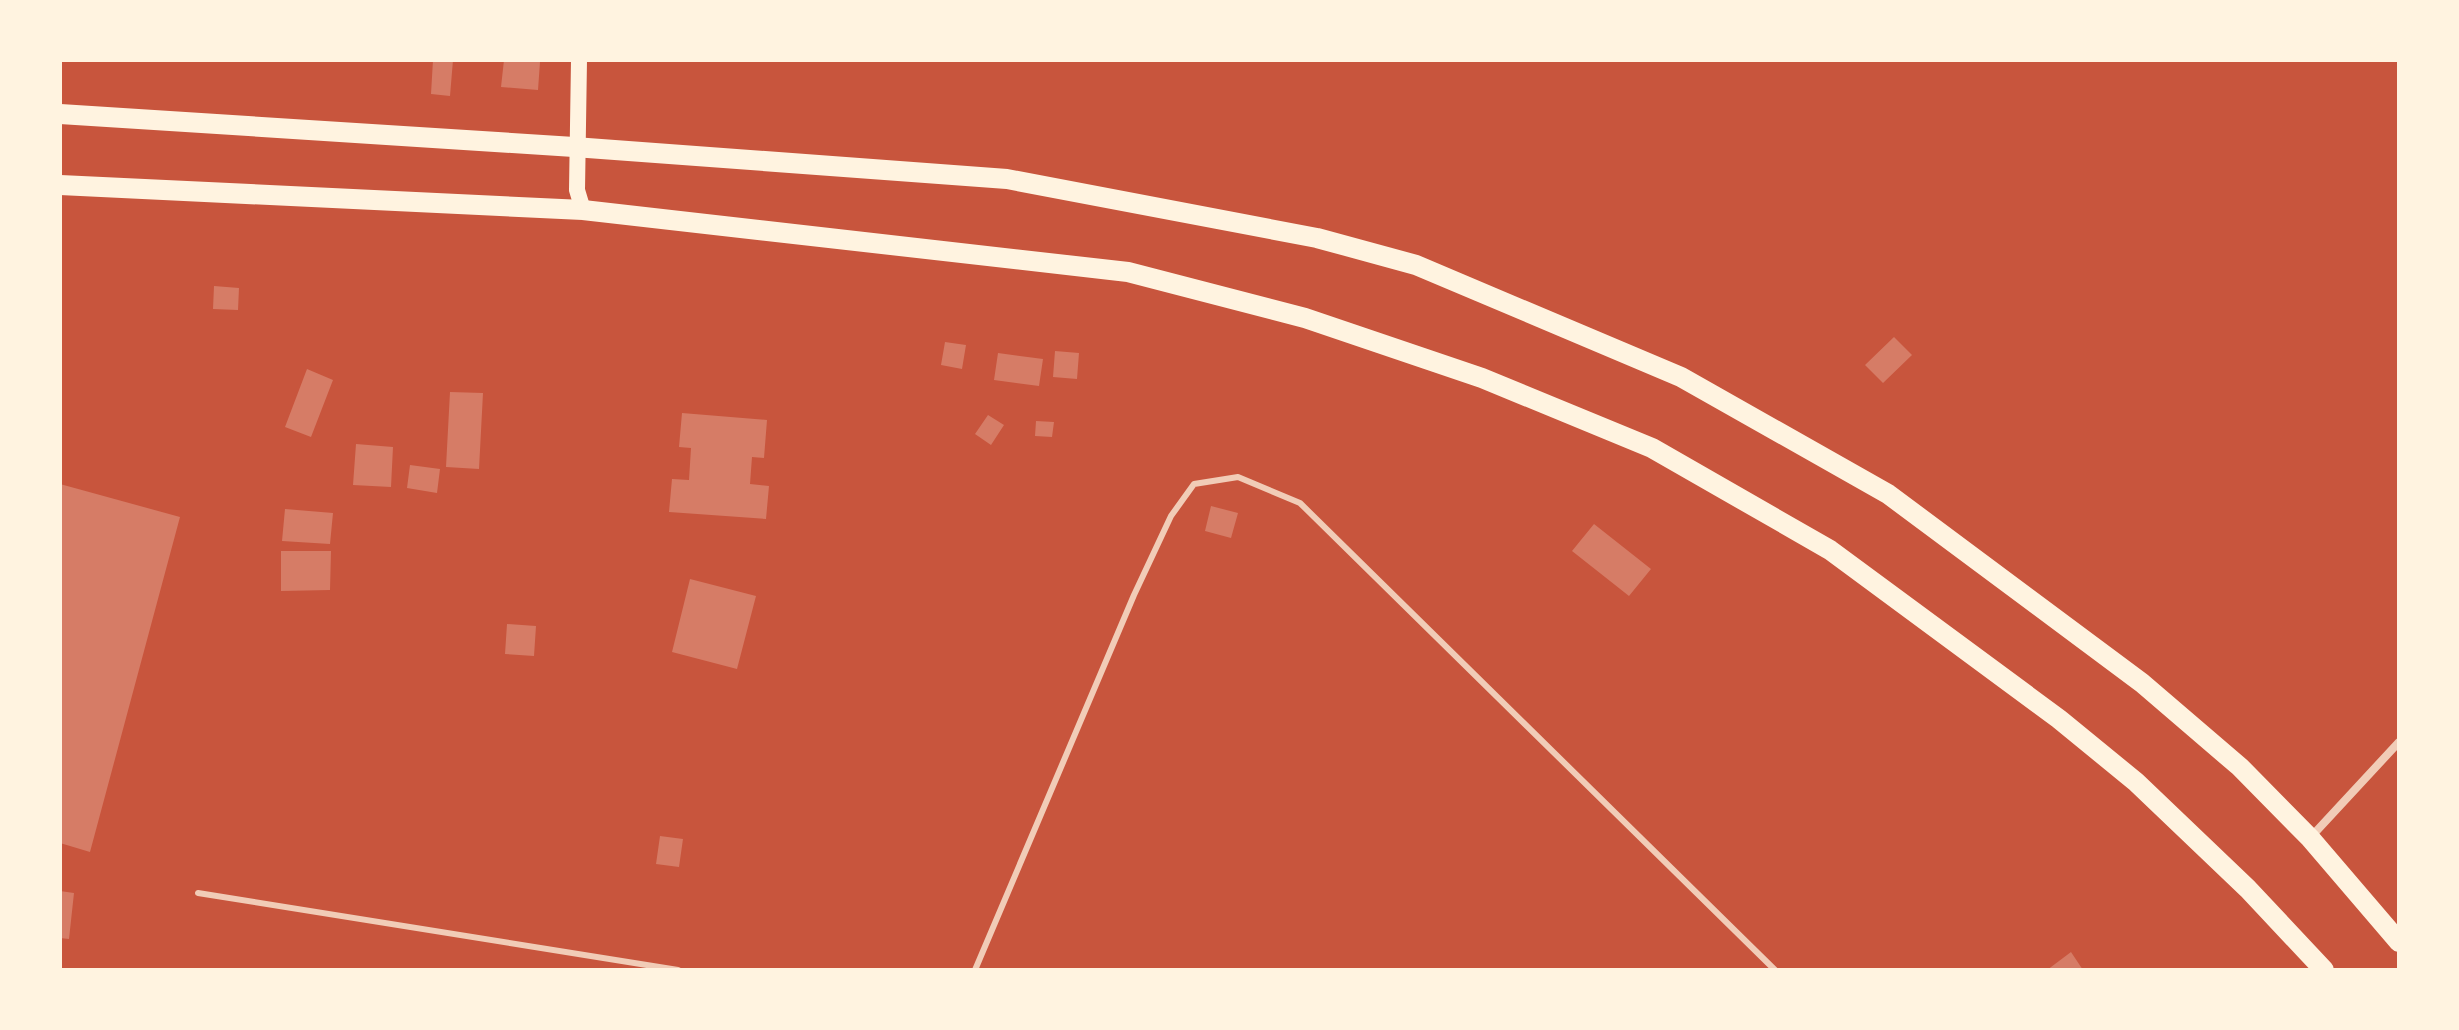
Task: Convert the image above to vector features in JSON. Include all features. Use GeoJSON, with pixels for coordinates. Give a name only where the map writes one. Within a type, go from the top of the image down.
{"type":"FeatureCollection","features":[{"type":"Feature","properties":{"kind":"main road"},"geometry":{"type":"LineString","coordinates":[[579,60],[577,190],[583,210]]}},
{"type":"Feature","properties":{"kind":"main road"},"geometry":{"type":"LineString","coordinates":[[60,114],[1007,179],[1317,238],[1416,265],[1681,377],[1888,494],[2142,683],[2240,767],[2310,838],[2399,942]]}},
{"type":"Feature","properties":{"kind":"main road"},"geometry":{"type":"LineString","coordinates":[[60,185],[583,210],[1128,272],[1305,318],[1482,378],[1652,448],[1830,550],[2059,719],[2136,782],[2248,889],[2324,970]]}},
{"type":"Feature","properties":{"kind":"street"},"geometry":{"type":"LineString","coordinates":[[2310,838],[2399,742]]}},
{"type":"Feature","properties":{"kind":"lane"},"geometry":{"type":"LineString","coordinates":[[975,970],[1134,595],[1171,516],[1194,484],[1238,477],[1300,503],[1775,970]]}},
{"type":"Feature","properties":{"kind":"lane"},"geometry":{"type":"LineString","coordinates":[[198,893],[678,970]]}},
{"type":"Feature","properties":{"kind":"building"},"geometry":{"type":"Polygon","coordinates":[[[433,60],[453,60],[450,96],[431,94],[433,60]]]}},
{"type":"Feature","properties":{"kind":"building"},"geometry":{"type":"Polygon","coordinates":[[[504,60],[540,62],[538,90],[501,87],[504,60]]]}},
{"type":"Feature","properties":{"kind":"building"},"geometry":{"type":"Polygon","coordinates":[[[214,286],[239,288],[238,310],[213,309],[214,286]]]}},
{"type":"Feature","properties":{"kind":"building"},"geometry":{"type":"Polygon","coordinates":[[[1894,337],[1912,355],[1883,383],[1865,365],[1894,337]]]}},
{"type":"Feature","properties":{"kind":"building"},"geometry":{"type":"Polygon","coordinates":[[[945,342],[966,345],[962,369],[941,365],[945,342]]]}},
{"type":"Feature","properties":{"kind":"building"},"geometry":{"type":"Polygon","coordinates":[[[1055,351],[1079,353],[1077,379],[1053,377],[1055,351]]]}},
{"type":"Feature","properties":{"kind":"building"},"geometry":{"type":"Polygon","coordinates":[[[998,353],[1043,359],[1039,386],[994,380],[998,353]]]}},
{"type":"Feature","properties":{"kind":"building"},"geometry":{"type":"Polygon","coordinates":[[[307,369],[333,380],[311,437],[285,427],[307,369]]]}},
{"type":"Feature","properties":{"kind":"building"},"geometry":{"type":"Polygon","coordinates":[[[450,392],[483,393],[479,469],[446,467],[450,392]]]}},
{"type":"Feature","properties":{"kind":"building"},"geometry":{"type":"Polygon","coordinates":[[[682,413],[767,420],[764,458],[752,457],[750,484],[769,486],[766,519],[669,512],[672,479],[689,480],[691,448],[679,447],[682,413]]]}},
{"type":"Feature","properties":{"kind":"building"},"geometry":{"type":"Polygon","coordinates":[[[988,415],[1004,425],[991,445],[975,434],[988,415]]]}},
{"type":"Feature","properties":{"kind":"building"},"geometry":{"type":"Polygon","coordinates":[[[1036,421],[1054,422],[1052,437],[1035,436],[1036,421]]]}},
{"type":"Feature","properties":{"kind":"building"},"geometry":{"type":"Polygon","coordinates":[[[356,444],[393,447],[391,487],[353,485],[356,444]]]}},
{"type":"Feature","properties":{"kind":"building"},"geometry":{"type":"Polygon","coordinates":[[[410,465],[440,469],[437,493],[407,488],[410,465]]]}},
{"type":"Feature","properties":{"kind":"building"},"geometry":{"type":"Polygon","coordinates":[[[60,484],[180,517],[90,852],[60,843],[60,484]]]}},
{"type":"Feature","properties":{"kind":"building"},"geometry":{"type":"Polygon","coordinates":[[[1211,506],[1238,513],[1231,538],[1205,531],[1211,506]]]}},
{"type":"Feature","properties":{"kind":"building"},"geometry":{"type":"Polygon","coordinates":[[[285,509],[333,513],[330,544],[282,541],[285,509]]]}},
{"type":"Feature","properties":{"kind":"building"},"geometry":{"type":"Polygon","coordinates":[[[1594,524],[1651,569],[1629,596],[1572,551],[1594,524]]]}},
{"type":"Feature","properties":{"kind":"building"},"geometry":{"type":"Polygon","coordinates":[[[281,551],[331,551],[330,590],[281,591],[281,551]]]}},
{"type":"Feature","properties":{"kind":"building"},"geometry":{"type":"Polygon","coordinates":[[[690,579],[756,596],[737,669],[672,652],[690,579]]]}},
{"type":"Feature","properties":{"kind":"building"},"geometry":{"type":"Polygon","coordinates":[[[507,624],[536,626],[534,656],[505,654],[507,624]]]}},
{"type":"Feature","properties":{"kind":"building"},"geometry":{"type":"Polygon","coordinates":[[[660,836],[683,839],[679,867],[656,864],[660,836]]]}},
{"type":"Feature","properties":{"kind":"building"},"geometry":{"type":"Polygon","coordinates":[[[60,891],[74,893],[69,939],[60,938],[60,891]]]}},
{"type":"Feature","properties":{"kind":"building"},"geometry":{"type":"Polygon","coordinates":[[[2071,952],[2083,970],[2047,970],[2071,952]]]}}]}
